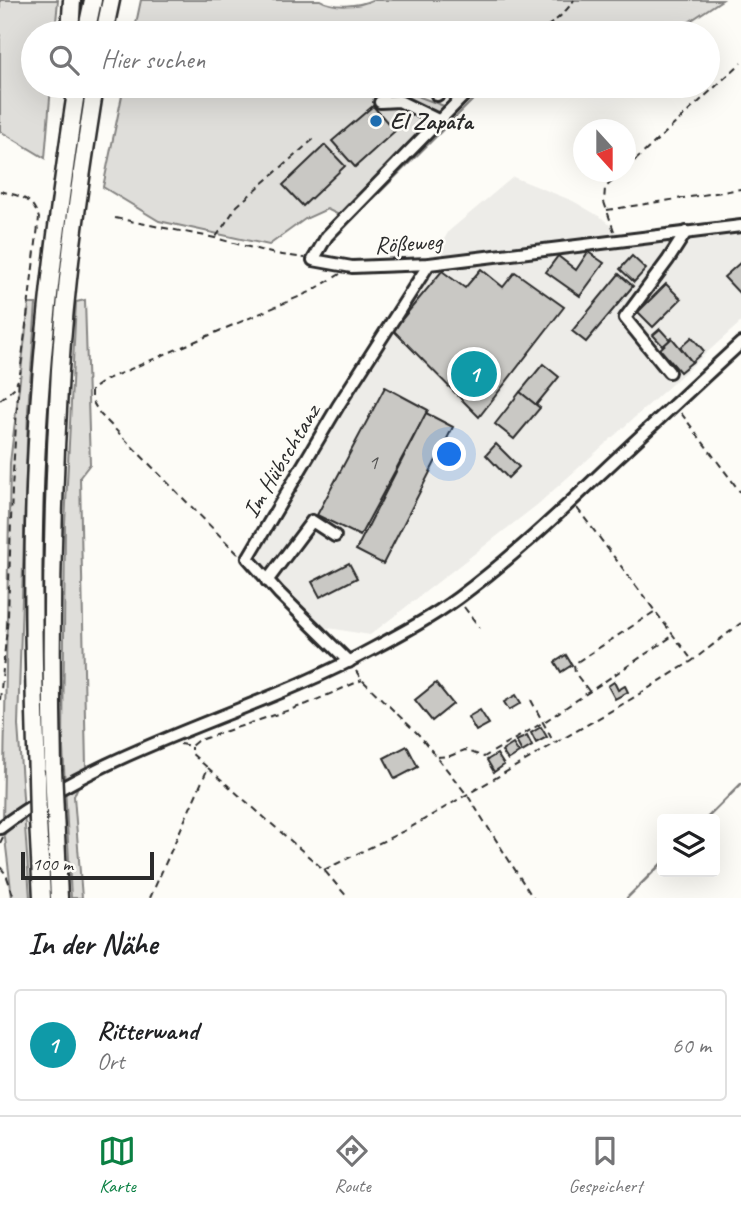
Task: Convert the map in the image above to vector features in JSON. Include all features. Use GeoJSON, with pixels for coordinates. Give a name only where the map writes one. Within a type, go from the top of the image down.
{"type":"FeatureCollection","features":[{"type":"Feature","properties":{"kind":"highway"},"geometry":{"type":"LineString","coordinates":[[71,21],[72,0]]}},
{"type":"Feature","properties":{"kind":"highway"},"geometry":{"type":"LineString","coordinates":[[89,21],[93,0]]}},
{"type":"Feature","properties":{"kind":"highway"},"geometry":{"type":"LineString","coordinates":[[107,21],[111,0]]}},
{"type":"Feature","properties":{"kind":"highway"},"geometry":{"type":"LineString","coordinates":[[66,160],[67,98]]}},
{"type":"Feature","properties":{"kind":"highway"},"geometry":{"type":"LineString","coordinates":[[42,898],[34,678],[37,443],[54,247],[76,98]]}},
{"type":"Feature","properties":{"kind":"highway"},"geometry":{"type":"LineString","coordinates":[[59,898],[53,769],[52,584],[60,369],[77,207],[93,98]]}},
{"type":"Feature","properties":{"kind":"street","name":"Rößeweg"},"geometry":{"type":"LineString","coordinates":[[461,98],[327,236],[313,260],[352,267],[429,264],[741,226]]}},
{"type":"Feature","properties":{"kind":"street"},"geometry":{"type":"LineString","coordinates":[[380,102],[399,101],[438,120]]}},
{"type":"Feature","properties":{"kind":"street"},"geometry":{"type":"LineString","coordinates":[[669,372],[625,318],[686,232]]}},
{"type":"Feature","properties":{"kind":"street","name":"Im Hübschtanz"},"geometry":{"type":"LineString","coordinates":[[248,558],[338,406],[429,264]]}},
{"type":"Feature","properties":{"kind":"street"},"geometry":{"type":"LineString","coordinates":[[0,828],[70,782],[98,768],[274,696],[349,662],[423,621],[513,554],[741,343]]}},
{"type":"Feature","properties":{"kind":"street"},"geometry":{"type":"LineString","coordinates":[[267,580],[312,521],[335,536]]}},
{"type":"Feature","properties":{"kind":"street"},"geometry":{"type":"LineString","coordinates":[[248,558],[349,662]]}},
{"type":"Feature","properties":{"kind":"path"},"geometry":{"type":"LineString","coordinates":[[555,21],[567,11],[574,0]]}},
{"type":"Feature","properties":{"kind":"path"},"geometry":{"type":"LineString","coordinates":[[720,83],[740,65]]}},
{"type":"Feature","properties":{"kind":"path"},"geometry":{"type":"LineString","coordinates":[[636,159],[704,98]]}},
{"type":"Feature","properties":{"kind":"path"},"geometry":{"type":"LineString","coordinates":[[215,238],[237,206],[316,137]]}},
{"type":"Feature","properties":{"kind":"path"},"geometry":{"type":"LineString","coordinates":[[611,182],[605,188],[604,201],[617,240]]}},
{"type":"Feature","properties":{"kind":"path"},"geometry":{"type":"LineString","coordinates":[[607,210],[741,189]]}},
{"type":"Feature","properties":{"kind":"path"},"geometry":{"type":"LineString","coordinates":[[0,191],[26,198],[34,205],[39,218],[19,376],[8,617],[0,700]]}},
{"type":"Feature","properties":{"kind":"path"},"geometry":{"type":"LineString","coordinates":[[115,218],[313,260]]}},
{"type":"Feature","properties":{"kind":"path"},"geometry":{"type":"LineString","coordinates":[[248,558],[234,552],[110,424],[90,400],[91,390],[105,380],[310,292],[352,267]]}},
{"type":"Feature","properties":{"kind":"path"},"geometry":{"type":"LineString","coordinates":[[0,400],[14,388],[19,376]]}},
{"type":"Feature","properties":{"kind":"path"},"geometry":{"type":"LineString","coordinates":[[674,404],[741,493]]}},
{"type":"Feature","properties":{"kind":"path"},"geometry":{"type":"LineString","coordinates":[[110,424],[115,421]]}},
{"type":"Feature","properties":{"kind":"path"},"geometry":{"type":"LineString","coordinates":[[572,500],[692,661]]}},
{"type":"Feature","properties":{"kind":"path"},"geometry":{"type":"LineString","coordinates":[[457,598],[480,628]]}},
{"type":"Feature","properties":{"kind":"path"},"geometry":{"type":"LineString","coordinates":[[590,692],[575,673],[574,664],[655,611]]}},
{"type":"Feature","properties":{"kind":"path"},"geometry":{"type":"LineString","coordinates":[[324,870],[468,796],[692,661],[741,623]]}},
{"type":"Feature","properties":{"kind":"path"},"geometry":{"type":"LineString","coordinates":[[436,757],[450,756],[465,750],[484,757],[544,722],[674,635]]}},
{"type":"Feature","properties":{"kind":"path"},"geometry":{"type":"LineString","coordinates":[[349,662],[362,680],[419,735],[468,796],[533,898]]}},
{"type":"Feature","properties":{"kind":"path"},"geometry":{"type":"LineString","coordinates":[[348,898],[324,870],[256,807],[191,753],[191,746],[197,741],[307,704],[362,680]]}},
{"type":"Feature","properties":{"kind":"path"},"geometry":{"type":"LineString","coordinates":[[531,700],[555,744]]}},
{"type":"Feature","properties":{"kind":"path"},"geometry":{"type":"LineString","coordinates":[[150,898],[208,768]]}},
{"type":"Feature","properties":{"kind":"path"},"geometry":{"type":"LineString","coordinates":[[0,867],[6,874],[14,898]]}},
{"type":"Feature","properties":{"kind":"shaded area"},"geometry":{"type":"Polygon","coordinates":[[[0,0],[58,0],[56,21],[21,21],[21,98],[50,98],[45,158],[0,131],[0,0]]]}},
{"type":"Feature","properties":{"kind":"shaded area"},"geometry":{"type":"Polygon","coordinates":[[[141,0],[320,0],[346,6],[372,0],[722,0],[690,21],[137,21],[141,0]]]}},
{"type":"Feature","properties":{"kind":"shaded area"},"geometry":{"type":"Polygon","coordinates":[[[122,98],[423,98],[444,106],[454,98],[475,98],[351,221],[327,209],[305,219],[269,245],[159,221],[103,187],[122,98]]]}},
{"type":"Feature","properties":{"kind":"shaded area"},"geometry":{"type":"Polygon","coordinates":[[[513,177],[573,201],[634,241],[741,234],[741,322],[537,505],[370,635],[311,625],[254,559],[449,231],[513,177]]]}},
{"type":"Feature","properties":{"kind":"shaded area"},"geometry":{"type":"Polygon","coordinates":[[[85,300],[90,464],[80,477],[86,767],[74,796],[82,898],[71,898],[63,748],[65,524],[76,302],[85,300]]]}},
{"type":"Feature","properties":{"kind":"shaded area"},"geometry":{"type":"Polygon","coordinates":[[[29,304],[36,304],[28,410],[18,725],[30,898],[12,898],[3,821],[10,463],[29,304]]]}},
{"type":"Feature","properties":{"kind":"building"},"geometry":{"type":"Polygon","coordinates":[[[373,106],[395,131],[355,167],[332,141],[373,106]]]}},
{"type":"Feature","properties":{"kind":"building"},"geometry":{"type":"Polygon","coordinates":[[[325,145],[345,166],[303,206],[283,185],[325,145]]]}},
{"type":"Feature","properties":{"kind":"building"},"geometry":{"type":"Polygon","coordinates":[[[588,252],[604,263],[580,296],[546,272],[558,256],[576,270],[588,252]]]}},
{"type":"Feature","properties":{"kind":"building"},"geometry":{"type":"Polygon","coordinates":[[[632,256],[646,269],[634,282],[620,269],[632,256]]]}},
{"type":"Feature","properties":{"kind":"building"},"geometry":{"type":"Polygon","coordinates":[[[741,262],[741,295],[724,277],[741,262]]]}},
{"type":"Feature","properties":{"kind":"building"},"geometry":{"type":"Polygon","coordinates":[[[481,269],[503,287],[515,272],[564,307],[479,417],[393,330],[442,271],[465,288],[481,269]]]}},
{"type":"Feature","properties":{"kind":"building"},"geometry":{"type":"Polygon","coordinates":[[[619,274],[633,286],[586,342],[572,331],[619,274]]]}},
{"type":"Feature","properties":{"kind":"building"},"geometry":{"type":"Polygon","coordinates":[[[666,284],[681,299],[653,327],[638,312],[666,284]]]}},
{"type":"Feature","properties":{"kind":"building"},"geometry":{"type":"Polygon","coordinates":[[[660,329],[670,340],[663,346],[653,335],[660,329]]]}},
{"type":"Feature","properties":{"kind":"building"},"geometry":{"type":"Polygon","coordinates":[[[692,337],[704,351],[692,362],[680,348],[692,337]]]}},
{"type":"Feature","properties":{"kind":"building"},"geometry":{"type":"Polygon","coordinates":[[[672,338],[692,362],[680,372],[660,349],[672,338]]]}},
{"type":"Feature","properties":{"kind":"building"},"geometry":{"type":"Polygon","coordinates":[[[543,364],[559,377],[536,405],[520,392],[543,364]]]}},
{"type":"Feature","properties":{"kind":"building"},"geometry":{"type":"Polygon","coordinates":[[[385,387],[428,410],[360,536],[317,515],[385,387]]]}},
{"type":"Feature","properties":{"kind":"building"},"geometry":{"type":"Polygon","coordinates":[[[520,392],[540,408],[514,439],[495,424],[520,392]]]}},
{"type":"Feature","properties":{"kind":"building"},"geometry":{"type":"Polygon","coordinates":[[[426,413],[453,427],[383,564],[356,550],[426,413]]]}},
{"type":"Feature","properties":{"kind":"building"},"geometry":{"type":"Polygon","coordinates":[[[496,444],[519,467],[508,478],[486,455],[496,444]]]}},
{"type":"Feature","properties":{"kind":"building"},"geometry":{"type":"Polygon","coordinates":[[[349,563],[357,578],[320,597],[312,582],[349,563]]]}},
{"type":"Feature","properties":{"kind":"building"},"geometry":{"type":"Polygon","coordinates":[[[566,655],[572,665],[561,672],[555,662],[566,655]]]}},
{"type":"Feature","properties":{"kind":"building"},"geometry":{"type":"Polygon","coordinates":[[[614,682],[618,690],[625,686],[628,692],[615,699],[608,686],[614,682]]]}},
{"type":"Feature","properties":{"kind":"building"},"geometry":{"type":"Polygon","coordinates":[[[436,683],[453,704],[432,721],[415,700],[436,683]]]}},
{"type":"Feature","properties":{"kind":"building"},"geometry":{"type":"Polygon","coordinates":[[[516,695],[521,703],[509,710],[504,702],[516,695]]]}},
{"type":"Feature","properties":{"kind":"building"},"geometry":{"type":"Polygon","coordinates":[[[480,710],[489,724],[476,731],[468,717],[480,710]]]}},
{"type":"Feature","properties":{"kind":"building"},"geometry":{"type":"Polygon","coordinates":[[[541,727],[547,737],[536,743],[531,733],[541,727]]]}},
{"type":"Feature","properties":{"kind":"building"},"geometry":{"type":"Polygon","coordinates":[[[527,736],[532,746],[522,752],[516,741],[527,736]]]}},
{"type":"Feature","properties":{"kind":"building"},"geometry":{"type":"Polygon","coordinates":[[[513,744],[519,753],[508,760],[502,751],[513,744]]]}},
{"type":"Feature","properties":{"kind":"building"},"geometry":{"type":"Polygon","coordinates":[[[407,746],[418,767],[395,779],[384,758],[407,746]]]}},
{"type":"Feature","properties":{"kind":"building"},"geometry":{"type":"Polygon","coordinates":[[[497,754],[504,765],[494,772],[487,760],[497,754]]]}},
{"type":"Feature","properties":{"kind":"waterway"},"geometry":{"type":"LineString","coordinates":[[711,814],[741,784]]}},
{"type":"Feature","properties":{"kind":"waterway"},"geometry":{"type":"LineString","coordinates":[[627,898],[657,868]]}},
{"type":"Feature","properties":{"kind":"place","name":"El Zapata"},"geometry":{"type":"Point","coordinates":[376,121]}},
{"type":"Feature","properties":{"kind":"place","name":"Ritterwand"},"geometry":{"type":"Point","coordinates":[474,374]}}]}
